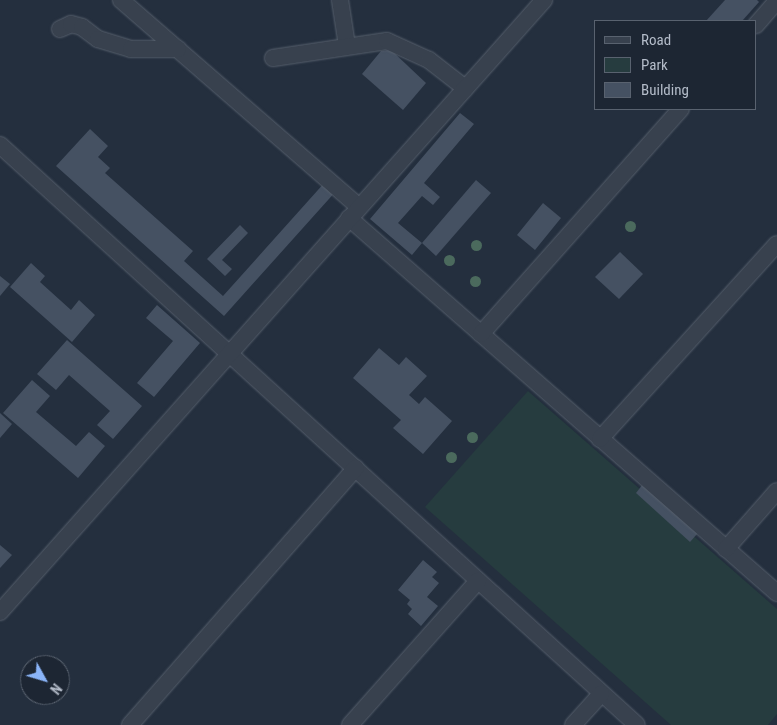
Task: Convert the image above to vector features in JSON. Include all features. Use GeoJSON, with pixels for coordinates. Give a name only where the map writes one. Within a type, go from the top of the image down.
{"type":"FeatureCollection","features":[{"type":"Feature","properties":{"kind":"street"},"geometry":{"type":"LineString","coordinates":[[121,0],[178,49],[481,334],[777,593]]}},
{"type":"Feature","properties":{"kind":"street"},"geometry":{"type":"LineString","coordinates":[[340,0],[347,46]]}},
{"type":"Feature","properties":{"kind":"street"},"geometry":{"type":"LineString","coordinates":[[0,612],[544,0]]}},
{"type":"Feature","properties":{"kind":"street"},"geometry":{"type":"LineString","coordinates":[[757,24],[777,1]]}},
{"type":"Feature","properties":{"kind":"street"},"geometry":{"type":"LineString","coordinates":[[60,29],[71,24],[82,27],[98,39],[131,49],[178,49]]}},
{"type":"Feature","properties":{"kind":"street"},"geometry":{"type":"LineString","coordinates":[[273,58],[347,46],[397,43],[429,60],[465,88]]}},
{"type":"Feature","properties":{"kind":"street"},"geometry":{"type":"LineString","coordinates":[[481,334],[680,110]]}},
{"type":"Feature","properties":{"kind":"street"},"geometry":{"type":"LineString","coordinates":[[0,145],[230,352],[637,725]]}},
{"type":"Feature","properties":{"kind":"street"},"geometry":{"type":"LineString","coordinates":[[600,439],[777,244]]}},
{"type":"Feature","properties":{"kind":"street"},"geometry":{"type":"LineString","coordinates":[[130,725],[356,468]]}},
{"type":"Feature","properties":{"kind":"street"},"geometry":{"type":"LineString","coordinates":[[726,549],[777,491]]}},
{"type":"Feature","properties":{"kind":"street"},"geometry":{"type":"LineString","coordinates":[[350,725],[478,581]]}},
{"type":"Feature","properties":{"kind":"street"},"geometry":{"type":"LineString","coordinates":[[573,725],[601,694]]}},
{"type":"Feature","properties":{"kind":"green space"},"geometry":{"type":"Polygon","coordinates":[[[528,391],[777,609],[777,714],[768,725],[671,725],[425,507],[528,391]]]}},
{"type":"Feature","properties":{"kind":"building"},"geometry":{"type":"Polygon","coordinates":[[[725,0],[757,0],[759,2],[743,20],[707,20],[725,0]]]}},
{"type":"Feature","properties":{"kind":"building"},"geometry":{"type":"Polygon","coordinates":[[[391,50],[426,83],[403,110],[362,74],[381,51],[391,50]]]}},
{"type":"Feature","properties":{"kind":"building"},"geometry":{"type":"Polygon","coordinates":[[[460,113],[474,124],[424,183],[440,197],[433,205],[422,196],[398,223],[422,243],[412,255],[370,219],[460,113]]]}},
{"type":"Feature","properties":{"kind":"building"},"geometry":{"type":"Polygon","coordinates":[[[90,129],[108,146],[98,157],[110,168],[105,173],[193,251],[184,261],[223,296],[326,181],[337,190],[224,316],[56,166],[90,129]]]}},
{"type":"Feature","properties":{"kind":"building"},"geometry":{"type":"Polygon","coordinates":[[[476,180],[491,193],[436,256],[422,243],[476,180]]]}},
{"type":"Feature","properties":{"kind":"building"},"geometry":{"type":"Polygon","coordinates":[[[543,203],[561,218],[535,250],[517,235],[543,203]]]}},
{"type":"Feature","properties":{"kind":"building"},"geometry":{"type":"Polygon","coordinates":[[[240,225],[248,233],[222,260],[232,269],[225,276],[207,259],[240,225]]]}},
{"type":"Feature","properties":{"kind":"building"},"geometry":{"type":"Polygon","coordinates":[[[620,252],[643,274],[619,299],[595,277],[620,252]]]}},
{"type":"Feature","properties":{"kind":"building"},"geometry":{"type":"Polygon","coordinates":[[[31,263],[45,276],[40,282],[71,310],[79,300],[95,315],[72,342],[10,287],[31,263]]]}},
{"type":"Feature","properties":{"kind":"building"},"geometry":{"type":"Polygon","coordinates":[[[0,276],[10,284],[0,296],[0,276]]]}},
{"type":"Feature","properties":{"kind":"building"},"geometry":{"type":"Polygon","coordinates":[[[157,305],[200,343],[154,397],[137,383],[173,341],[146,318],[157,305]]]}},
{"type":"Feature","properties":{"kind":"building"},"geometry":{"type":"Polygon","coordinates":[[[67,340],[142,406],[113,439],[97,425],[110,411],[69,375],[56,390],[37,374],[67,340]]]}},
{"type":"Feature","properties":{"kind":"building"},"geometry":{"type":"Polygon","coordinates":[[[379,348],[399,365],[406,357],[427,376],[409,395],[419,404],[425,397],[452,421],[423,454],[393,428],[401,420],[353,378],[379,348]]]}},
{"type":"Feature","properties":{"kind":"building"},"geometry":{"type":"Polygon","coordinates":[[[32,380],[50,396],[36,412],[76,446],[89,432],[105,446],[78,478],[3,413],[32,380]]]}},
{"type":"Feature","properties":{"kind":"building"},"geometry":{"type":"Polygon","coordinates":[[[0,413],[12,424],[0,438],[0,413]]]}},
{"type":"Feature","properties":{"kind":"building"},"geometry":{"type":"Polygon","coordinates":[[[643,484],[698,533],[690,542],[636,493],[643,484]]]}},
{"type":"Feature","properties":{"kind":"building"},"geometry":{"type":"Polygon","coordinates":[[[0,545],[12,555],[0,568],[0,545]]]}},
{"type":"Feature","properties":{"kind":"building"},"geometry":{"type":"Polygon","coordinates":[[[423,560],[437,572],[432,577],[439,583],[427,597],[438,606],[421,626],[408,614],[412,609],[407,604],[410,600],[398,590],[423,560]]]}}]}
